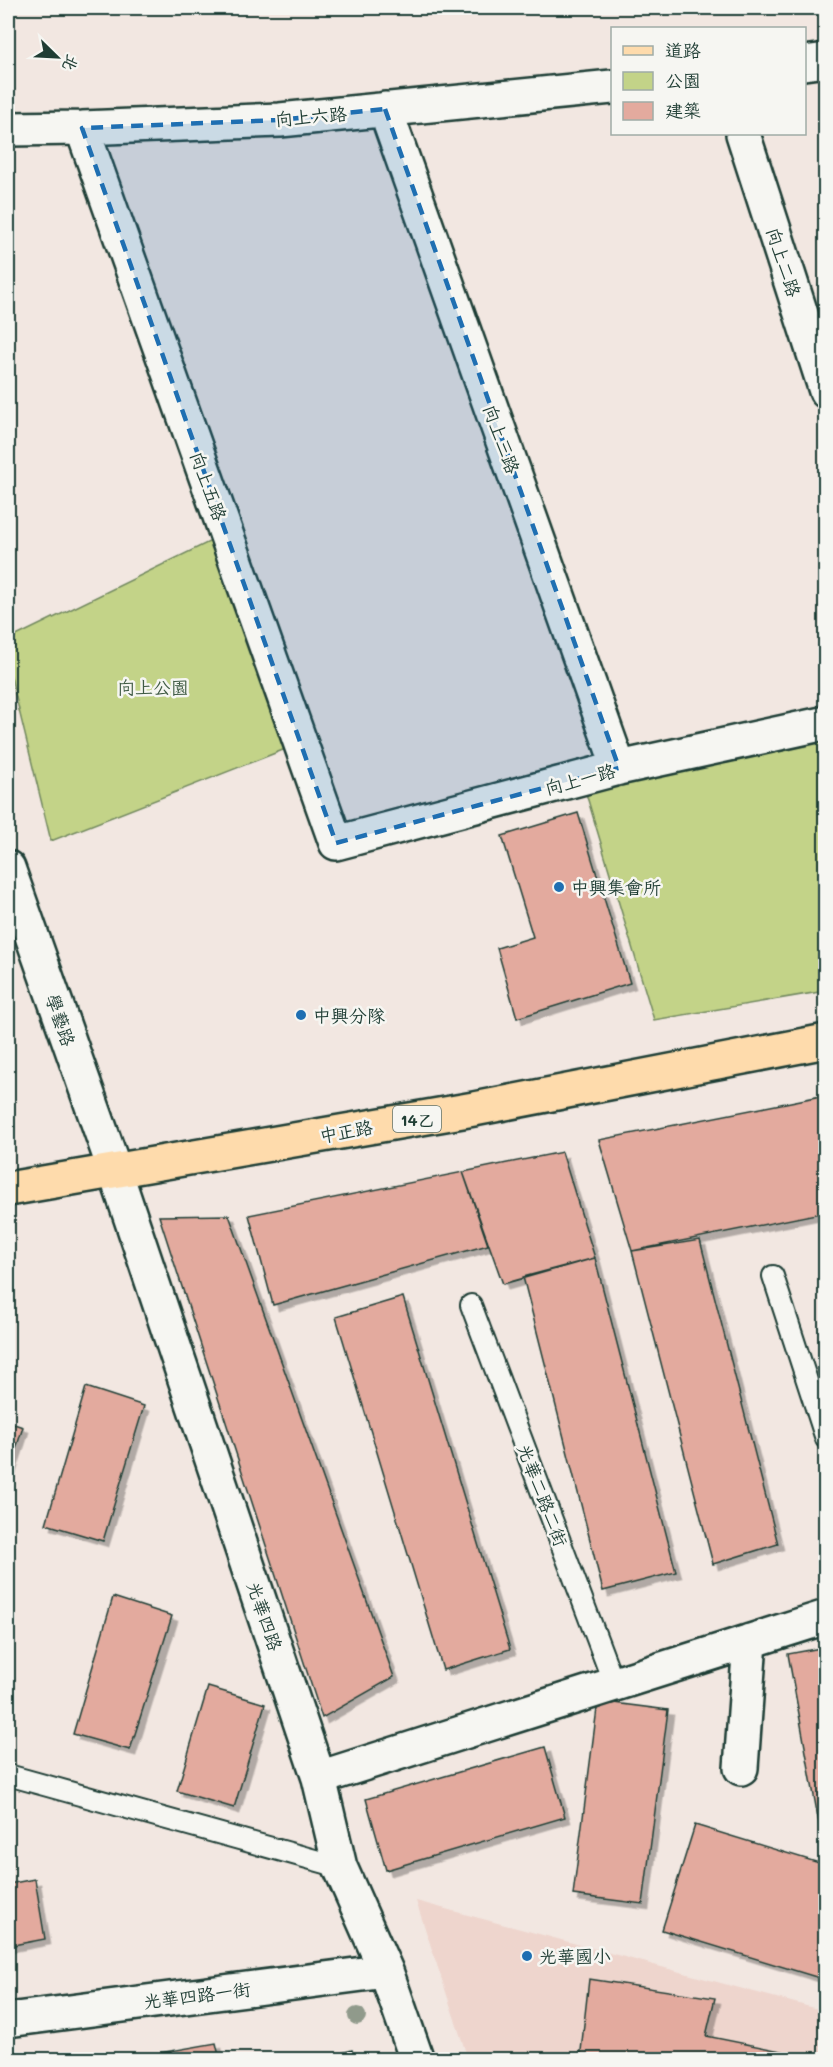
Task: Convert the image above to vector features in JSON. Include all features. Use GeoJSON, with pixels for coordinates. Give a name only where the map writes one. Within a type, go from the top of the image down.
{"type":"FeatureCollection","features":[{"type":"Feature","properties":{"kind":"main road","name":"中正路"},"geometry":{"type":"LineString","coordinates":[[8,1190],[474,1109],[825,1041]]}},
{"type":"Feature","properties":{"kind":"street"},"geometry":{"type":"LineString","coordinates":[[806,63],[825,60]]}},
{"type":"Feature","properties":{"kind":"street","name":"向上六路"},"geometry":{"type":"LineString","coordinates":[[8,129],[280,120],[611,87]]}},
{"type":"Feature","properties":{"kind":"street","name":"向上三路"},"geometry":{"type":"LineString","coordinates":[[385,109],[619,768]]}},
{"type":"Feature","properties":{"kind":"street","name":"向上五路"},"geometry":{"type":"LineString","coordinates":[[82,128],[336,843]]}},
{"type":"Feature","properties":{"kind":"street","name":"向上二路"},"geometry":{"type":"LineString","coordinates":[[743,135],[825,391]]}},
{"type":"Feature","properties":{"kind":"street","name":"向上一路"},"geometry":{"type":"LineString","coordinates":[[336,843],[619,768],[825,723]]}},
{"type":"Feature","properties":{"kind":"street","name":"學藝路"},"geometry":{"type":"LineString","coordinates":[[8,868],[115,1171]]}},
{"type":"Feature","properties":{"kind":"street","name":"光華四路"},"geometry":{"type":"LineString","coordinates":[[115,1171],[319,1778],[340,1867],[386,1971],[417,2060]]}},
{"type":"Feature","properties":{"kind":"street"},"geometry":{"type":"LineString","coordinates":[[319,1778],[825,1617]]}},
{"type":"Feature","properties":{"kind":"street"},"geometry":{"type":"LineString","coordinates":[[741,1768],[750,1641]]}},
{"type":"Feature","properties":{"kind":"street","name":"光華四路一街"},"geometry":{"type":"LineString","coordinates":[[8,2020],[386,1971]]}},
{"type":"Feature","properties":{"kind":"lane"},"geometry":{"type":"LineString","coordinates":[[773,1276],[825,1439]]}},
{"type":"Feature","properties":{"kind":"lane","name":"光華二路二街"},"geometry":{"type":"LineString","coordinates":[[471,1305],[614,1684]]}},
{"type":"Feature","properties":{"kind":"lane"},"geometry":{"type":"LineString","coordinates":[[8,1776],[340,1867]]}},
{"type":"Feature","properties":{"kind":"highlighted area"},"geometry":{"type":"Polygon","coordinates":[[[385,109],[619,768],[336,843],[82,128],[280,120],[385,109]]]}},
{"type":"Feature","properties":{"kind":"shaded area","name":"光華國小"},"geometry":{"type":"Polygon","coordinates":[[[416,1901],[825,2011],[825,2059],[468,2059],[416,1901]]]}},
{"type":"Feature","properties":{"kind":"green space","name":"向上公園"},"geometry":{"type":"Polygon","coordinates":[[[215,539],[288,748],[51,841],[8,665],[8,640],[215,539]]]}},
{"type":"Feature","properties":{"kind":"green space"},"geometry":{"type":"Polygon","coordinates":[[[825,738],[825,991],[654,1020],[585,790],[825,738]]]}},
{"type":"Feature","properties":{"kind":"building","name":"中興集會所"},"geometry":{"type":"Polygon","coordinates":[[[578,813],[630,983],[517,1018],[497,948],[533,937],[502,836],[578,813]]]}},
{"type":"Feature","properties":{"kind":"building"},"geometry":{"type":"Polygon","coordinates":[[[826,1095],[826,1212],[632,1251],[599,1140],[826,1095]]]}},
{"type":"Feature","properties":{"kind":"building"},"geometry":{"type":"Polygon","coordinates":[[[562,1152],[595,1258],[503,1284],[463,1172],[562,1152]]]}},
{"type":"Feature","properties":{"kind":"building"},"geometry":{"type":"Polygon","coordinates":[[[463,1172],[488,1245],[273,1305],[249,1215],[463,1172]]]}},
{"type":"Feature","properties":{"kind":"building"},"geometry":{"type":"Polygon","coordinates":[[[229,1215],[394,1677],[322,1718],[159,1216],[229,1215]]]}},
{"type":"Feature","properties":{"kind":"building"},"geometry":{"type":"Polygon","coordinates":[[[700,1240],[778,1544],[713,1564],[632,1251],[700,1240]]]}},
{"type":"Feature","properties":{"kind":"building"},"geometry":{"type":"Polygon","coordinates":[[[595,1258],[676,1572],[603,1591],[523,1277],[595,1258]]]}},
{"type":"Feature","properties":{"kind":"building"},"geometry":{"type":"Polygon","coordinates":[[[403,1297],[510,1649],[443,1670],[336,1317],[403,1297]]]}},
{"type":"Feature","properties":{"kind":"building"},"geometry":{"type":"Polygon","coordinates":[[[86,1387],[144,1406],[103,1541],[46,1524],[86,1387]]]}},
{"type":"Feature","properties":{"kind":"building"},"geometry":{"type":"Polygon","coordinates":[[[8,1422],[23,1427],[8,1474],[8,1422]]]}},
{"type":"Feature","properties":{"kind":"building"},"geometry":{"type":"Polygon","coordinates":[[[113,1597],[172,1616],[130,1750],[73,1734],[113,1597]]]}},
{"type":"Feature","properties":{"kind":"building"},"geometry":{"type":"Polygon","coordinates":[[[826,1647],[826,1845],[823,1845],[788,1654],[826,1647]]]}},
{"type":"Feature","properties":{"kind":"building"},"geometry":{"type":"Polygon","coordinates":[[[208,1687],[265,1704],[234,1808],[177,1791],[208,1687]]]}},
{"type":"Feature","properties":{"kind":"building"},"geometry":{"type":"Polygon","coordinates":[[[598,1701],[668,1710],[643,1904],[573,1895],[598,1701]]]}},
{"type":"Feature","properties":{"kind":"building"},"geometry":{"type":"Polygon","coordinates":[[[545,1747],[565,1817],[386,1870],[366,1799],[545,1747]]]}},
{"type":"Feature","properties":{"kind":"building"},"geometry":{"type":"Polygon","coordinates":[[[695,1825],[826,1865],[826,1980],[662,1930],[695,1825]]]}},
{"type":"Feature","properties":{"kind":"building"},"geometry":{"type":"Polygon","coordinates":[[[35,1879],[45,1939],[8,1946],[8,1884],[35,1879]]]}},
{"type":"Feature","properties":{"kind":"building"},"geometry":{"type":"Polygon","coordinates":[[[589,1979],[715,1998],[706,2036],[826,2060],[580,2060],[589,1979]]]}},
{"type":"Feature","properties":{"kind":"building"},"geometry":{"type":"Polygon","coordinates":[[[216,2043],[220,2060],[120,2060],[216,2043]]]}},
{"type":"Feature","properties":{"kind":"building"},"geometry":{"type":"Polygon","coordinates":[[[352,2050],[355,2060],[319,2060],[352,2050]]]}},
{"type":"Feature","properties":{"kind":"place","name":"中興集會所"},"geometry":{"type":"Point","coordinates":[559,887]}},
{"type":"Feature","properties":{"kind":"place","name":"中興分隊"},"geometry":{"type":"Point","coordinates":[301,1015]}},
{"type":"Feature","properties":{"kind":"place","name":"光華國小"},"geometry":{"type":"Point","coordinates":[527,1956]}}]}
